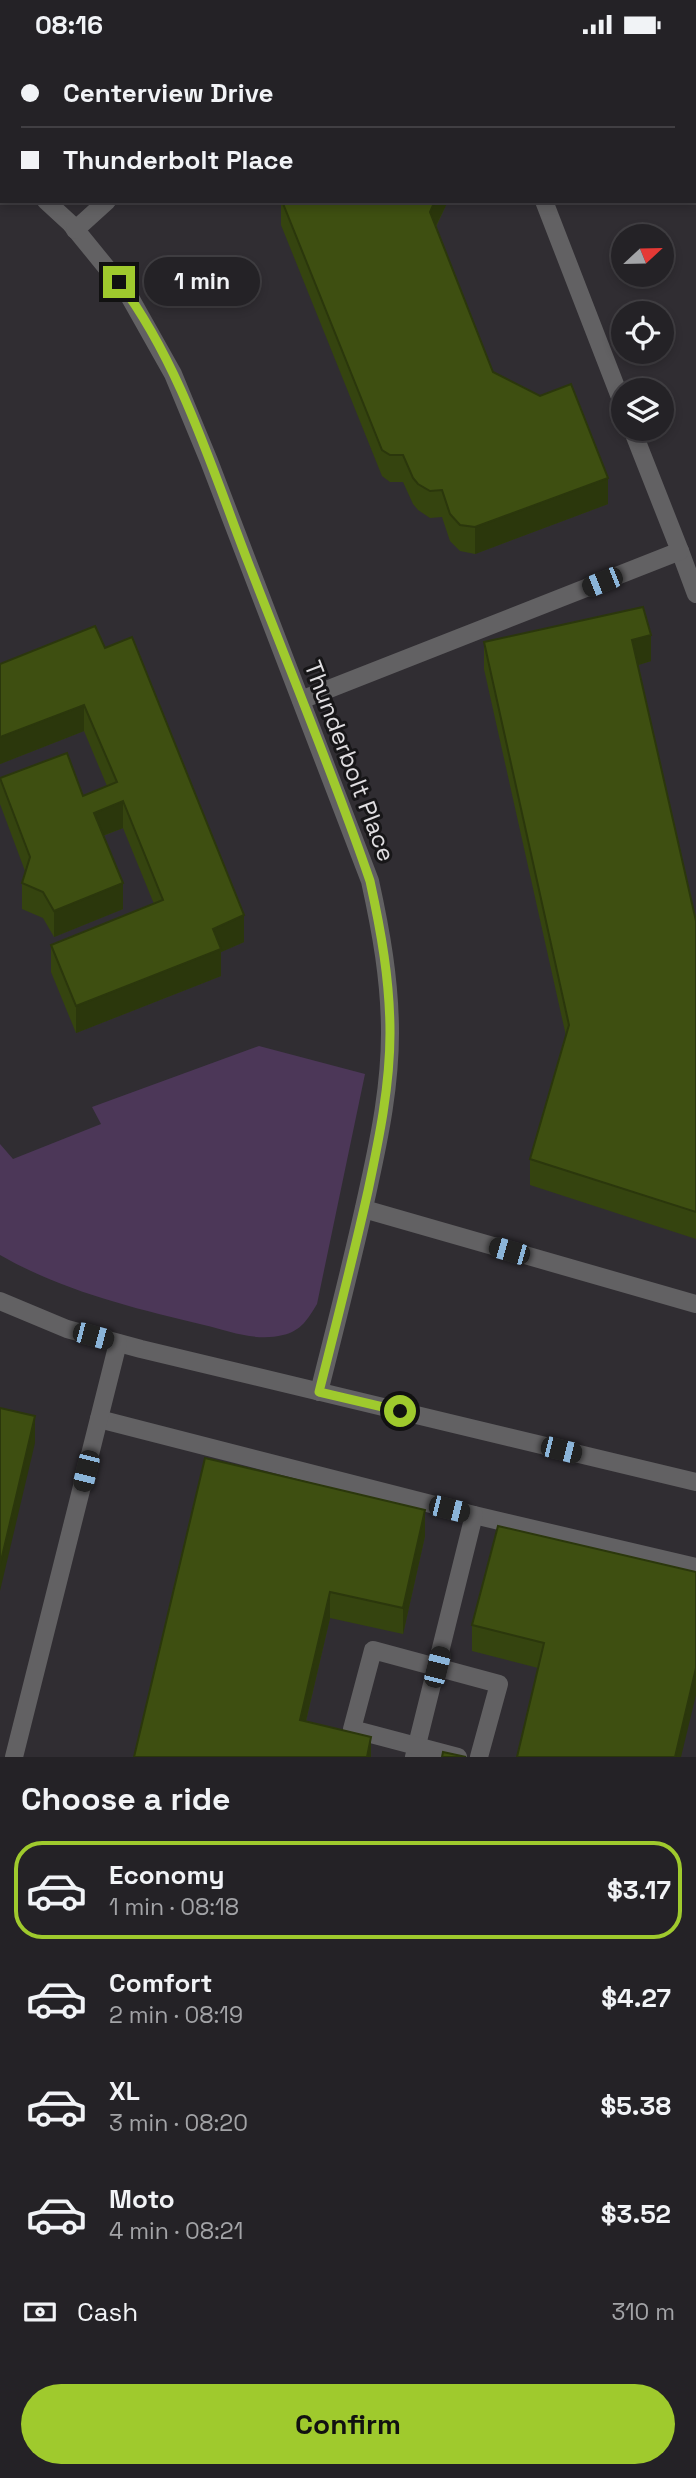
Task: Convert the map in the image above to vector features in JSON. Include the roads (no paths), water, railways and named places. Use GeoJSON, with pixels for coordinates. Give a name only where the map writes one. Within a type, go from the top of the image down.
{"type":"FeatureCollection","features":[{"type":"Feature","properties":{"kind":"street","name":"Thunderbolt Place"},"geometry":{"type":"LineString","coordinates":[[48,203],[75,230],[128,294],[173,374],[370,881],[383,940],[389,1001],[389,1064],[381,1127],[364,1209],[319,1392]]}},
{"type":"Feature","properties":{"kind":"street"},"geometry":{"type":"LineString","coordinates":[[75,230],[105,203]]}},
{"type":"Feature","properties":{"kind":"street"},"geometry":{"type":"LineString","coordinates":[[545,203],[613,378]]}},
{"type":"Feature","properties":{"kind":"street"},"geometry":{"type":"LineString","coordinates":[[637,441],[696,594]]}},
{"type":"Feature","properties":{"kind":"street"},"geometry":{"type":"LineString","coordinates":[[301,700],[680,551]]}},
{"type":"Feature","properties":{"kind":"street"},"geometry":{"type":"LineString","coordinates":[[364,1209],[696,1304]]}},
{"type":"Feature","properties":{"kind":"street"},"geometry":{"type":"LineString","coordinates":[[0,1301],[67,1329],[118,1343],[696,1482]]}},
{"type":"Feature","properties":{"kind":"street"},"geometry":{"type":"LineString","coordinates":[[14,1757],[118,1343]]}},
{"type":"Feature","properties":{"kind":"street"},"geometry":{"type":"LineString","coordinates":[[99,1419],[474,1515],[696,1567]]}},
{"type":"Feature","properties":{"kind":"street"},"geometry":{"type":"LineString","coordinates":[[416,1752],[474,1515]]}},
{"type":"Feature","properties":{"kind":"street"},"geometry":{"type":"LineString","coordinates":[[458,1757],[416,1752],[352,1729],[373,1650],[499,1684],[479,1757]]}}]}
